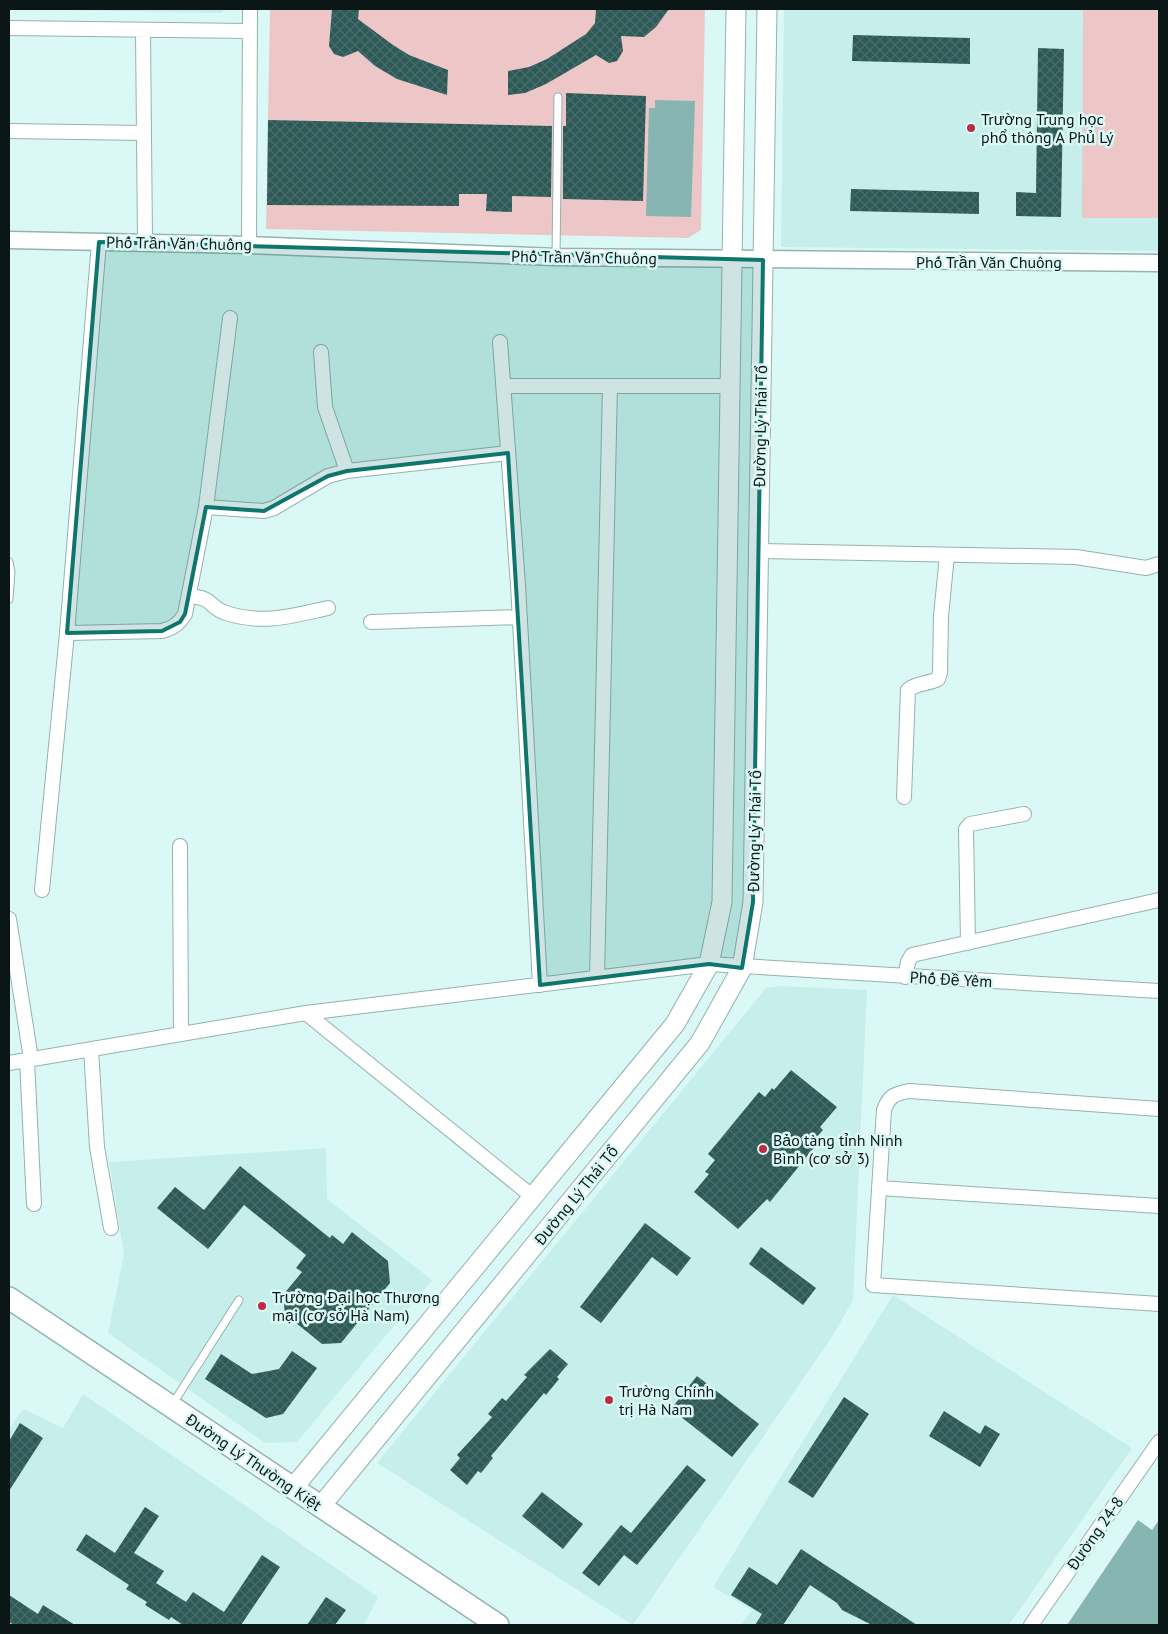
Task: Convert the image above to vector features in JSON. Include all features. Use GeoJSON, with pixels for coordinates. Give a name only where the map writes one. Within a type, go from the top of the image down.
{"type":"FeatureCollection","features":[{"type":"Feature","properties":{"kind":"main road","name":"Đường Lý Thái Tổ"},"geometry":{"type":"LineString","coordinates":[[293,1488],[675,1024],[710,964],[722,902],[736,9]]}},
{"type":"Feature","properties":{"kind":"main road","name":"Đường Lý Thái Tổ"},"geometry":{"type":"LineString","coordinates":[[321,1506],[700,1042],[742,968],[753,902],[767,9]]}},
{"type":"Feature","properties":{"kind":"main road","name":"Đường Lý Thường Kiệt"},"geometry":{"type":"LineString","coordinates":[[9,1298],[498,1625]]}},
{"type":"Feature","properties":{"kind":"street"},"geometry":{"type":"LineString","coordinates":[[249,245],[250,9]]}},
{"type":"Feature","properties":{"kind":"street"},"geometry":{"type":"LineString","coordinates":[[9,28],[250,31]]}},
{"type":"Feature","properties":{"kind":"street"},"geometry":{"type":"LineString","coordinates":[[143,30],[145,242]]}},
{"type":"Feature","properties":{"kind":"street"},"geometry":{"type":"LineString","coordinates":[[9,131],[144,133]]}},
{"type":"Feature","properties":{"kind":"street","name":"Phố Trần Văn Chuông"},"geometry":{"type":"LineString","coordinates":[[9,240],[249,245],[556,257],[1159,263]]}},
{"type":"Feature","properties":{"kind":"street"},"geometry":{"type":"LineString","coordinates":[[42,890],[67,633],[99,242]]}},
{"type":"Feature","properties":{"kind":"street"},"geometry":{"type":"LineString","coordinates":[[67,633],[162,631],[172,628],[180,622],[185,614],[206,507],[230,318]]}},
{"type":"Feature","properties":{"kind":"street"},"geometry":{"type":"LineString","coordinates":[[500,342],[505,386],[520,617],[540,985]]}},
{"type":"Feature","properties":{"kind":"street"},"geometry":{"type":"LineString","coordinates":[[321,352],[325,407],[347,471]]}},
{"type":"Feature","properties":{"kind":"street"},"geometry":{"type":"LineString","coordinates":[[505,386],[730,386]]}},
{"type":"Feature","properties":{"kind":"street"},"geometry":{"type":"LineString","coordinates":[[597,978],[610,386]]}},
{"type":"Feature","properties":{"kind":"street"},"geometry":{"type":"LineString","coordinates":[[206,507],[264,511],[274,508],[328,476],[347,471],[508,453]]}},
{"type":"Feature","properties":{"kind":"street"},"geometry":{"type":"LineString","coordinates":[[759,551],[1076,557],[1146,568],[1159,564]]}},
{"type":"Feature","properties":{"kind":"street"},"geometry":{"type":"LineString","coordinates":[[904,797],[908,690],[913,686],[930,683],[938,679],[940,673],[941,616],[947,555]]}},
{"type":"Feature","properties":{"kind":"street"},"geometry":{"type":"LineString","coordinates":[[189,596],[204,597],[225,613],[267,621],[328,608]]}},
{"type":"Feature","properties":{"kind":"street"},"geometry":{"type":"LineString","coordinates":[[371,622],[520,617]]}},
{"type":"Feature","properties":{"kind":"street"},"geometry":{"type":"LineString","coordinates":[[968,943],[966,829],[970,824],[1024,814]]}},
{"type":"Feature","properties":{"kind":"street"},"geometry":{"type":"LineString","coordinates":[[180,846],[181,1034]]}},
{"type":"Feature","properties":{"kind":"street"},"geometry":{"type":"LineString","coordinates":[[905,977],[908,962],[912,955],[1159,900]]}},
{"type":"Feature","properties":{"kind":"street"},"geometry":{"type":"LineString","coordinates":[[9,919],[29,1060],[34,1204]]}},
{"type":"Feature","properties":{"kind":"street","name":"Phố Đề Yêm"},"geometry":{"type":"LineString","coordinates":[[9,1063],[306,1013],[710,964],[742,968],[1159,991]]}},
{"type":"Feature","properties":{"kind":"street"},"geometry":{"type":"LineString","coordinates":[[306,1013],[533,1197]]}},
{"type":"Feature","properties":{"kind":"street"},"geometry":{"type":"LineString","coordinates":[[91,1049],[98,1155],[111,1228]]}},
{"type":"Feature","properties":{"kind":"street"},"geometry":{"type":"LineString","coordinates":[[1159,1109],[908,1091],[894,1094],[888,1099],[884,1110],[873,1285],[1159,1304]]}},
{"type":"Feature","properties":{"kind":"street"},"geometry":{"type":"LineString","coordinates":[[879,1188],[1159,1206]]}},
{"type":"Feature","properties":{"kind":"street","name":"Đường 24-8"},"geometry":{"type":"LineString","coordinates":[[1031,1625],[1159,1442]]}},
{"type":"Feature","properties":{"kind":"lane"},"geometry":{"type":"LineString","coordinates":[[556,257],[558,98]]}},
{"type":"Feature","properties":{"kind":"lane"},"geometry":{"type":"LineString","coordinates":[[9,562],[9,599]]}},
{"type":"Feature","properties":{"kind":"lane"},"geometry":{"type":"LineString","coordinates":[[171,1406],[239,1300]]}},
{"type":"Feature","properties":{"kind":"highlighted area"},"geometry":{"type":"Polygon","coordinates":[[[99,242],[763,260],[753,902],[742,968],[709,964],[540,985],[508,453],[347,471],[328,476],[264,511],[206,507],[185,614],[180,622],[162,631],[67,633],[99,242]]]}},
{"type":"Feature","properties":{"kind":"shaded area"},"geometry":{"type":"Polygon","coordinates":[[[9,9],[224,9],[221,13],[9,9]]]}},
{"type":"Feature","properties":{"kind":"shaded area"},"geometry":{"type":"Polygon","coordinates":[[[270,9],[705,9],[701,230],[688,238],[266,229],[270,9]]]}},
{"type":"Feature","properties":{"kind":"shaded area","name":"Trường Trung học phổ thông A Phủ Lý"},"geometry":{"type":"Polygon","coordinates":[[[784,9],[1159,9],[1159,251],[781,247],[784,9]]]}},
{"type":"Feature","properties":{"kind":"shaded area"},"geometry":{"type":"Polygon","coordinates":[[[1083,9],[1159,9],[1159,218],[1082,218],[1083,9]]]}},
{"type":"Feature","properties":{"kind":"shaded area"},"geometry":{"type":"Polygon","coordinates":[[[655,100],[695,101],[691,217],[646,216],[649,108],[655,108],[655,100]]]}},
{"type":"Feature","properties":{"kind":"shaded area","name":"Trường Chính trị Hà Nam"},"geometry":{"type":"Polygon","coordinates":[[[779,986],[867,990],[853,1300],[832,1337],[633,1625],[377,1463],[766,988],[779,986]]]}},
{"type":"Feature","properties":{"kind":"shaded area","name":"Trường Đại học Thương mại (cơ sở Hà Nam)"},"geometry":{"type":"Polygon","coordinates":[[[326,1148],[327,1199],[432,1280],[297,1442],[265,1443],[108,1333],[124,1254],[109,1162],[326,1148]]]}},
{"type":"Feature","properties":{"kind":"shaded area"},"geometry":{"type":"Polygon","coordinates":[[[893,1295],[1132,1448],[1009,1625],[741,1625],[752,1610],[713,1587],[893,1295]]]}},
{"type":"Feature","properties":{"kind":"shaded area"},"geometry":{"type":"Polygon","coordinates":[[[83,1394],[378,1597],[364,1625],[9,1625],[9,1429],[23,1409],[63,1428],[83,1394]]]}},
{"type":"Feature","properties":{"kind":"shaded area"},"geometry":{"type":"Polygon","coordinates":[[[1138,1520],[1152,1530],[1159,1520],[1159,1625],[1067,1625],[1138,1520]]]}},
{"type":"Feature","properties":{"kind":"building"},"geometry":{"type":"Polygon","coordinates":[[[332,9],[359,9],[358,19],[393,45],[409,55],[448,70],[447,95],[397,79],[375,66],[358,51],[343,57],[334,54],[329,46],[332,9]]]}},
{"type":"Feature","properties":{"kind":"building"},"geometry":{"type":"Polygon","coordinates":[[[596,9],[669,9],[656,27],[644,37],[621,36],[623,51],[617,61],[609,63],[596,55],[546,84],[525,93],[508,95],[508,71],[529,67],[547,59],[586,34],[595,23],[596,9]]]}},
{"type":"Feature","properties":{"kind":"building"},"geometry":{"type":"Polygon","coordinates":[[[853,35],[970,38],[970,64],[852,61],[853,35]]]}},
{"type":"Feature","properties":{"kind":"building"},"geometry":{"type":"Polygon","coordinates":[[[1038,48],[1064,49],[1061,217],[1016,216],[1016,192],[1036,193],[1038,48]]]}},
{"type":"Feature","properties":{"kind":"building"},"geometry":{"type":"Polygon","coordinates":[[[566,93],[646,96],[643,201],[563,199],[563,126],[566,126],[566,93]]]}},
{"type":"Feature","properties":{"kind":"building"},"geometry":{"type":"Polygon","coordinates":[[[268,120],[552,126],[551,197],[512,196],[512,212],[486,211],[487,194],[459,194],[459,206],[267,205],[268,120]]]}},
{"type":"Feature","properties":{"kind":"building"},"geometry":{"type":"Polygon","coordinates":[[[851,189],[979,192],[979,214],[850,211],[851,189]]]}},
{"type":"Feature","properties":{"kind":"building","name":"Bảo tàng tỉnh Ninh Bình (cơ sở 3)"},"geometry":{"type":"Polygon","coordinates":[[[791,1070],[837,1107],[820,1127],[823,1130],[813,1141],[817,1144],[770,1202],[767,1199],[738,1229],[694,1192],[709,1174],[705,1172],[715,1160],[708,1154],[759,1092],[765,1097],[772,1088],[774,1090],[791,1070]]]}},
{"type":"Feature","properties":{"kind":"building"},"geometry":{"type":"Polygon","coordinates":[[[240,1166],[330,1238],[332,1235],[343,1244],[352,1232],[388,1261],[390,1283],[341,1343],[322,1344],[285,1314],[283,1295],[302,1272],[296,1268],[306,1255],[244,1205],[208,1249],[157,1208],[175,1187],[204,1210],[240,1166]]]}},
{"type":"Feature","properties":{"kind":"building"},"geometry":{"type":"Polygon","coordinates":[[[645,1223],[691,1258],[677,1276],[652,1257],[601,1323],[580,1307],[645,1223]]]}},
{"type":"Feature","properties":{"kind":"building"},"geometry":{"type":"Polygon","coordinates":[[[761,1247],[816,1288],[803,1305],[749,1264],[761,1247]]]}},
{"type":"Feature","properties":{"kind":"building"},"geometry":{"type":"Polygon","coordinates":[[[550,1349],[568,1364],[557,1377],[559,1379],[546,1395],[544,1393],[491,1456],[493,1458],[481,1473],[478,1471],[467,1485],[450,1470],[460,1458],[457,1455],[492,1417],[488,1414],[502,1398],[506,1401],[527,1377],[524,1375],[550,1349]]]}},
{"type":"Feature","properties":{"kind":"building"},"geometry":{"type":"Polygon","coordinates":[[[292,1351],[317,1368],[283,1414],[266,1418],[205,1379],[221,1354],[252,1374],[279,1369],[292,1351]]]}},
{"type":"Feature","properties":{"kind":"building"},"geometry":{"type":"Polygon","coordinates":[[[697,1376],[759,1424],[732,1457],[671,1409],[697,1376]]]}},
{"type":"Feature","properties":{"kind":"building"},"geometry":{"type":"Polygon","coordinates":[[[844,1397],[869,1414],[813,1498],[788,1482],[844,1397]]]}},
{"type":"Feature","properties":{"kind":"building"},"geometry":{"type":"Polygon","coordinates":[[[944,1411],[980,1434],[985,1425],[1000,1434],[980,1467],[929,1436],[944,1411]]]}},
{"type":"Feature","properties":{"kind":"building"},"geometry":{"type":"Polygon","coordinates":[[[20,1423],[43,1438],[9,1491],[9,1441],[20,1423]]]}},
{"type":"Feature","properties":{"kind":"building"},"geometry":{"type":"Polygon","coordinates":[[[687,1465],[706,1480],[637,1565],[624,1555],[599,1586],[582,1573],[621,1525],[631,1533],[687,1465]]]}},
{"type":"Feature","properties":{"kind":"building"},"geometry":{"type":"Polygon","coordinates":[[[542,1492],[583,1524],[563,1549],[522,1516],[542,1492]]]}},
{"type":"Feature","properties":{"kind":"building"},"geometry":{"type":"Polygon","coordinates":[[[145,1507],[159,1516],[134,1553],[164,1571],[156,1583],[186,1602],[193,1592],[224,1612],[262,1555],[280,1567],[241,1625],[183,1625],[171,1617],[169,1620],[145,1605],[147,1602],[126,1589],[129,1585],[76,1550],[86,1534],[115,1553],[145,1507]]]}},
{"type":"Feature","properties":{"kind":"building"},"geometry":{"type":"Polygon","coordinates":[[[801,1549],[917,1625],[872,1625],[842,1610],[837,1603],[810,1585],[783,1625],[755,1625],[762,1614],[731,1595],[749,1567],[777,1585],[801,1549]]]}},
{"type":"Feature","properties":{"kind":"building"},"geometry":{"type":"Polygon","coordinates":[[[9,1595],[38,1614],[43,1605],[75,1625],[14,1625],[9,1622],[9,1595]]]}},
{"type":"Feature","properties":{"kind":"building"},"geometry":{"type":"Polygon","coordinates":[[[326,1597],[346,1610],[335,1625],[307,1625],[326,1597]]]}},
{"type":"Feature","properties":{"kind":"place","name":"Trường Trung học phổ thông A Phủ Lý"},"geometry":{"type":"Point","coordinates":[971,128]}},
{"type":"Feature","properties":{"kind":"place","name":"Bảo tàng tỉnh Ninh Bình (cơ sở 3)"},"geometry":{"type":"Point","coordinates":[763,1149]}},
{"type":"Feature","properties":{"kind":"place","name":"Trường Đại học Thương mại (cơ sở Hà Nam)"},"geometry":{"type":"Point","coordinates":[262,1306]}},
{"type":"Feature","properties":{"kind":"place","name":"Trường Chính trị Hà Nam"},"geometry":{"type":"Point","coordinates":[609,1400]}}]}
